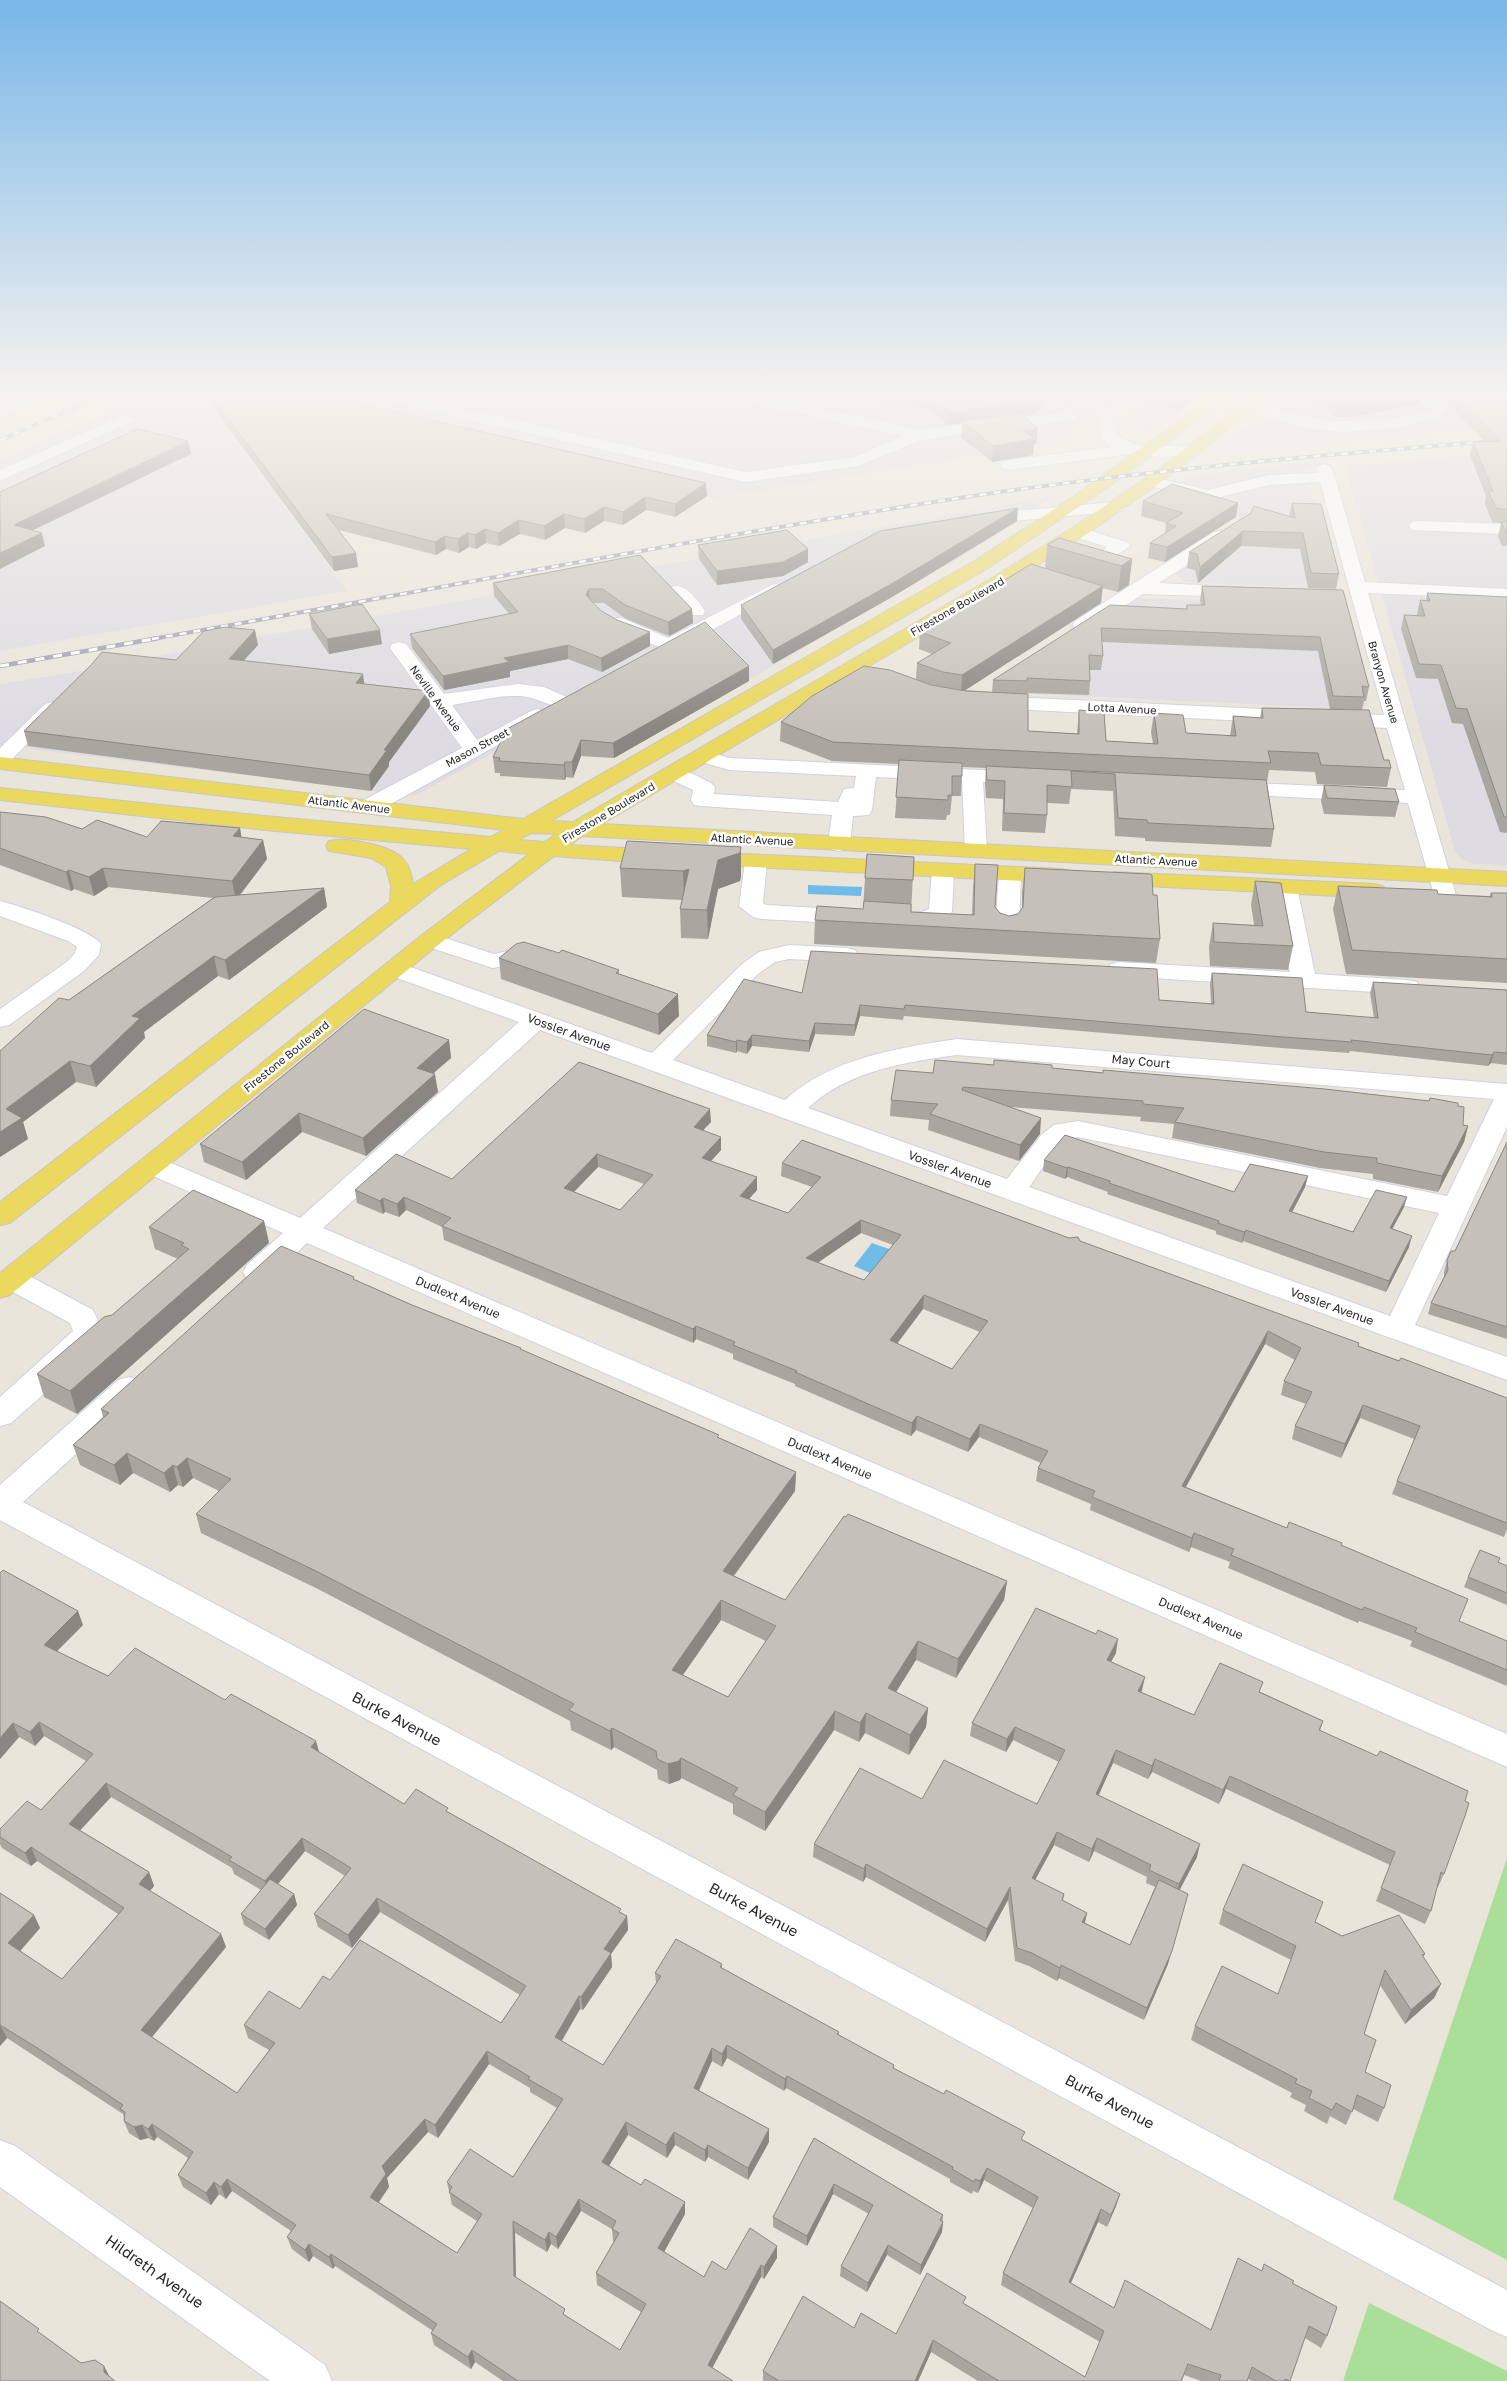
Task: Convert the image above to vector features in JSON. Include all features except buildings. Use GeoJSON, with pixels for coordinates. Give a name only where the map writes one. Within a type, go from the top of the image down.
{"type":"FeatureCollection","features":[{"type":"Feature","properties":{"kind":"main road","name":"Firestone Boulevard"},"geometry":{"type":"LineString","coordinates":[[0,1216],[433,880],[494,843],[900,612],[998,554],[1064,509]]}},
{"type":"Feature","properties":{"kind":"main road","name":"Firestone Boulevard"},"geometry":{"type":"LineString","coordinates":[[6,1284],[430,940],[575,830],[1018,569],[1113,509]]}},
{"type":"Feature","properties":{"kind":"main road"},"geometry":{"type":"LineString","coordinates":[[853,666],[855,650],[886,631],[900,612]]}},
{"type":"Feature","properties":{"kind":"main road","name":"Atlantic Avenue"},"geometry":{"type":"LineString","coordinates":[[0,761],[526,826],[976,850],[1442,885],[1507,899]]}},
{"type":"Feature","properties":{"kind":"main road","name":"Atlantic Avenue"},"geometry":{"type":"LineString","coordinates":[[0,794],[265,823],[494,843],[548,850],[681,858],[1286,886],[1442,885],[1507,879]]}},
{"type":"Feature","properties":{"kind":"main road"},"geometry":{"type":"LineString","coordinates":[[265,823],[294,840],[368,850],[385,856],[398,865],[402,875],[401,904]]}},
{"type":"Feature","properties":{"kind":"street"},"geometry":{"type":"LineString","coordinates":[[960,522],[998,516],[1092,509]]}},
{"type":"Feature","properties":{"kind":"street","name":"Branyon Avenue"},"geometry":{"type":"LineString","coordinates":[[1333,509],[1353,594],[1396,722],[1442,885]]}},
{"type":"Feature","properties":{"kind":"street"},"geometry":{"type":"LineString","coordinates":[[1418,526],[1507,529]]}},
{"type":"Feature","properties":{"kind":"street"},"geometry":{"type":"LineString","coordinates":[[1070,633],[1232,528]]}},
{"type":"Feature","properties":{"kind":"street"},"geometry":{"type":"LineString","coordinates":[[1078,532],[1121,546],[1094,563]]}},
{"type":"Feature","properties":{"kind":"street"},"geometry":{"type":"LineString","coordinates":[[1018,569],[1042,577]]}},
{"type":"Feature","properties":{"kind":"street"},"geometry":{"type":"LineString","coordinates":[[604,613],[618,624],[680,627],[721,618],[789,581]]}},
{"type":"Feature","properties":{"kind":"street"},"geometry":{"type":"LineString","coordinates":[[1140,588],[1255,593]]}},
{"type":"Feature","properties":{"kind":"street"},"geometry":{"type":"LineString","coordinates":[[678,590],[680,627]]}},
{"type":"Feature","properties":{"kind":"street"},"geometry":{"type":"LineString","coordinates":[[1094,593],[1120,601]]}},
{"type":"Feature","properties":{"kind":"street"},"geometry":{"type":"LineString","coordinates":[[1353,594],[1507,594]]}},
{"type":"Feature","properties":{"kind":"street"},"geometry":{"type":"LineString","coordinates":[[645,658],[680,627],[721,618]]}},
{"type":"Feature","properties":{"kind":"street","name":"Neville Avenue"},"geometry":{"type":"LineString","coordinates":[[399,648],[474,749]]}},
{"type":"Feature","properties":{"kind":"street"},"geometry":{"type":"LineString","coordinates":[[853,666],[876,675]]}},
{"type":"Feature","properties":{"kind":"street"},"geometry":{"type":"LineString","coordinates":[[438,701],[518,690],[537,691],[562,702]]}},
{"type":"Feature","properties":{"kind":"street","name":"Mason Street"},"geometry":{"type":"LineString","coordinates":[[368,807],[579,692]]}},
{"type":"Feature","properties":{"kind":"street","name":"Lotta Avenue"},"geometry":{"type":"LineString","coordinates":[[980,693],[1396,722]]}},
{"type":"Feature","properties":{"kind":"street"},"geometry":{"type":"LineString","coordinates":[[0,761],[65,696]]}},
{"type":"Feature","properties":{"kind":"street"},"geometry":{"type":"LineString","coordinates":[[702,756],[730,764],[1042,779]]}},
{"type":"Feature","properties":{"kind":"street"},"geometry":{"type":"LineString","coordinates":[[749,765],[777,776],[848,782],[853,787],[852,797],[843,809],[839,844]]}},
{"type":"Feature","properties":{"kind":"street"},"geometry":{"type":"LineString","coordinates":[[672,773],[704,787],[702,800],[861,810],[867,770]]}},
{"type":"Feature","properties":{"kind":"street"},"geometry":{"type":"LineString","coordinates":[[972,776],[976,850]]}},
{"type":"Feature","properties":{"kind":"street"},"geometry":{"type":"LineString","coordinates":[[1210,787],[1417,798]]}},
{"type":"Feature","properties":{"kind":"street"},"geometry":{"type":"LineString","coordinates":[[756,862],[750,906],[761,912],[918,920],[932,917],[940,912],[943,871]]}},
{"type":"Feature","properties":{"kind":"street"},"geometry":{"type":"LineString","coordinates":[[1007,931],[1010,874]]}},
{"type":"Feature","properties":{"kind":"street"},"geometry":{"type":"LineString","coordinates":[[1286,886],[1304,981]]}},
{"type":"Feature","properties":{"kind":"street"},"geometry":{"type":"LineString","coordinates":[[0,908],[76,936],[88,944],[87,954],[76,966],[0,1020]]}},
{"type":"Feature","properties":{"kind":"street"},"geometry":{"type":"LineString","coordinates":[[430,940],[493,961],[527,954],[558,963]]}},
{"type":"Feature","properties":{"kind":"street"},"geometry":{"type":"LineString","coordinates":[[656,1063],[750,969],[767,957],[790,952],[868,956]]}},
{"type":"Feature","properties":{"kind":"street"},"geometry":{"type":"LineString","coordinates":[[1096,968],[1430,988]]}},
{"type":"Feature","properties":{"kind":"street","name":"Vossler Avenue"},"geometry":{"type":"LineString","coordinates":[[394,969],[1507,1369]]}},
{"type":"Feature","properties":{"kind":"street"},"geometry":{"type":"LineString","coordinates":[[241,1287],[536,1020]]}},
{"type":"Feature","properties":{"kind":"street","name":"May Court"},"geometry":{"type":"LineString","coordinates":[[789,1111],[816,1088],[845,1075],[907,1056],[957,1047],[1507,1092]]}},
{"type":"Feature","properties":{"kind":"street"},"geometry":{"type":"LineString","coordinates":[[1398,1330],[1507,1099]]}},
{"type":"Feature","properties":{"kind":"street"},"geometry":{"type":"LineString","coordinates":[[1012,1191],[1051,1140],[1063,1131],[1078,1130],[1456,1207]]}},
{"type":"Feature","properties":{"kind":"street","name":"Dudlext Avenue"},"geometry":{"type":"LineString","coordinates":[[152,1165],[1507,1751]]}},
{"type":"Feature","properties":{"kind":"street"},"geometry":{"type":"LineString","coordinates":[[0,1415],[80,1344],[88,1332],[83,1317],[6,1284]]}},
{"type":"Feature","properties":{"kind":"street"},"geometry":{"type":"LineString","coordinates":[[0,1505],[145,1374]]}},
{"type":"Feature","properties":{"kind":"street","name":"Burke Avenue"},"geometry":{"type":"LineString","coordinates":[[0,1505],[1507,2314]]}},
{"type":"Feature","properties":{"kind":"street","name":"Hildreth Avenue"},"geometry":{"type":"LineString","coordinates":[[0,2161],[309,2381]]}},
{"type":"Feature","properties":{"kind":"shaded area"},"geometry":{"type":"Polygon","coordinates":[[[0,509],[286,509],[347,591],[0,651],[0,509]]]}},
{"type":"Feature","properties":{"kind":"shaded area"},"geometry":{"type":"Polygon","coordinates":[[[979,509],[1035,509],[1001,533],[614,758],[493,753],[414,796],[0,745],[0,684],[105,667],[207,646],[979,509]]]}},
{"type":"Feature","properties":{"kind":"shaded area"},"geometry":{"type":"Polygon","coordinates":[[[1211,509],[1316,509],[1336,579],[1312,588],[1185,582],[1174,573],[1246,524],[1235,521],[1240,517],[1211,509]]]}},
{"type":"Feature","properties":{"kind":"shaded area"},"geometry":{"type":"Polygon","coordinates":[[[1357,509],[1507,509],[1507,865],[1474,864],[1462,859],[1455,851],[1357,509]]]}},
{"type":"Feature","properties":{"kind":"shaded area"},"geometry":{"type":"Polygon","coordinates":[[[1136,598],[1330,605],[1353,653],[1367,705],[1354,709],[1016,693],[1067,643],[1136,598]]]}},
{"type":"Feature","properties":{"kind":"green space"},"geometry":{"type":"Polygon","coordinates":[[[1507,1858],[1507,2260],[1393,2199],[1507,1858]]]}},
{"type":"Feature","properties":{"kind":"green space"},"geometry":{"type":"Polygon","coordinates":[[[1369,2303],[1507,2371],[1507,2381],[1343,2381],[1369,2303]]]}},
{"type":"Feature","properties":{"kind":"water"},"geometry":{"type":"Polygon","coordinates":[[[808,885],[862,887],[861,896],[808,894],[808,885]]]}},
{"type":"Feature","properties":{"kind":"water"},"geometry":{"type":"Polygon","coordinates":[[[872,1243],[892,1250],[870,1273],[854,1266],[872,1243]]]}},
{"type":"Feature","properties":{"kind":"railway"},"geometry":{"type":"LineString","coordinates":[[152,639],[673,545],[887,509]]}},
{"type":"Feature","properties":{"kind":"railway"},"geometry":{"type":"LineString","coordinates":[[0,666],[159,638]]}}]}
